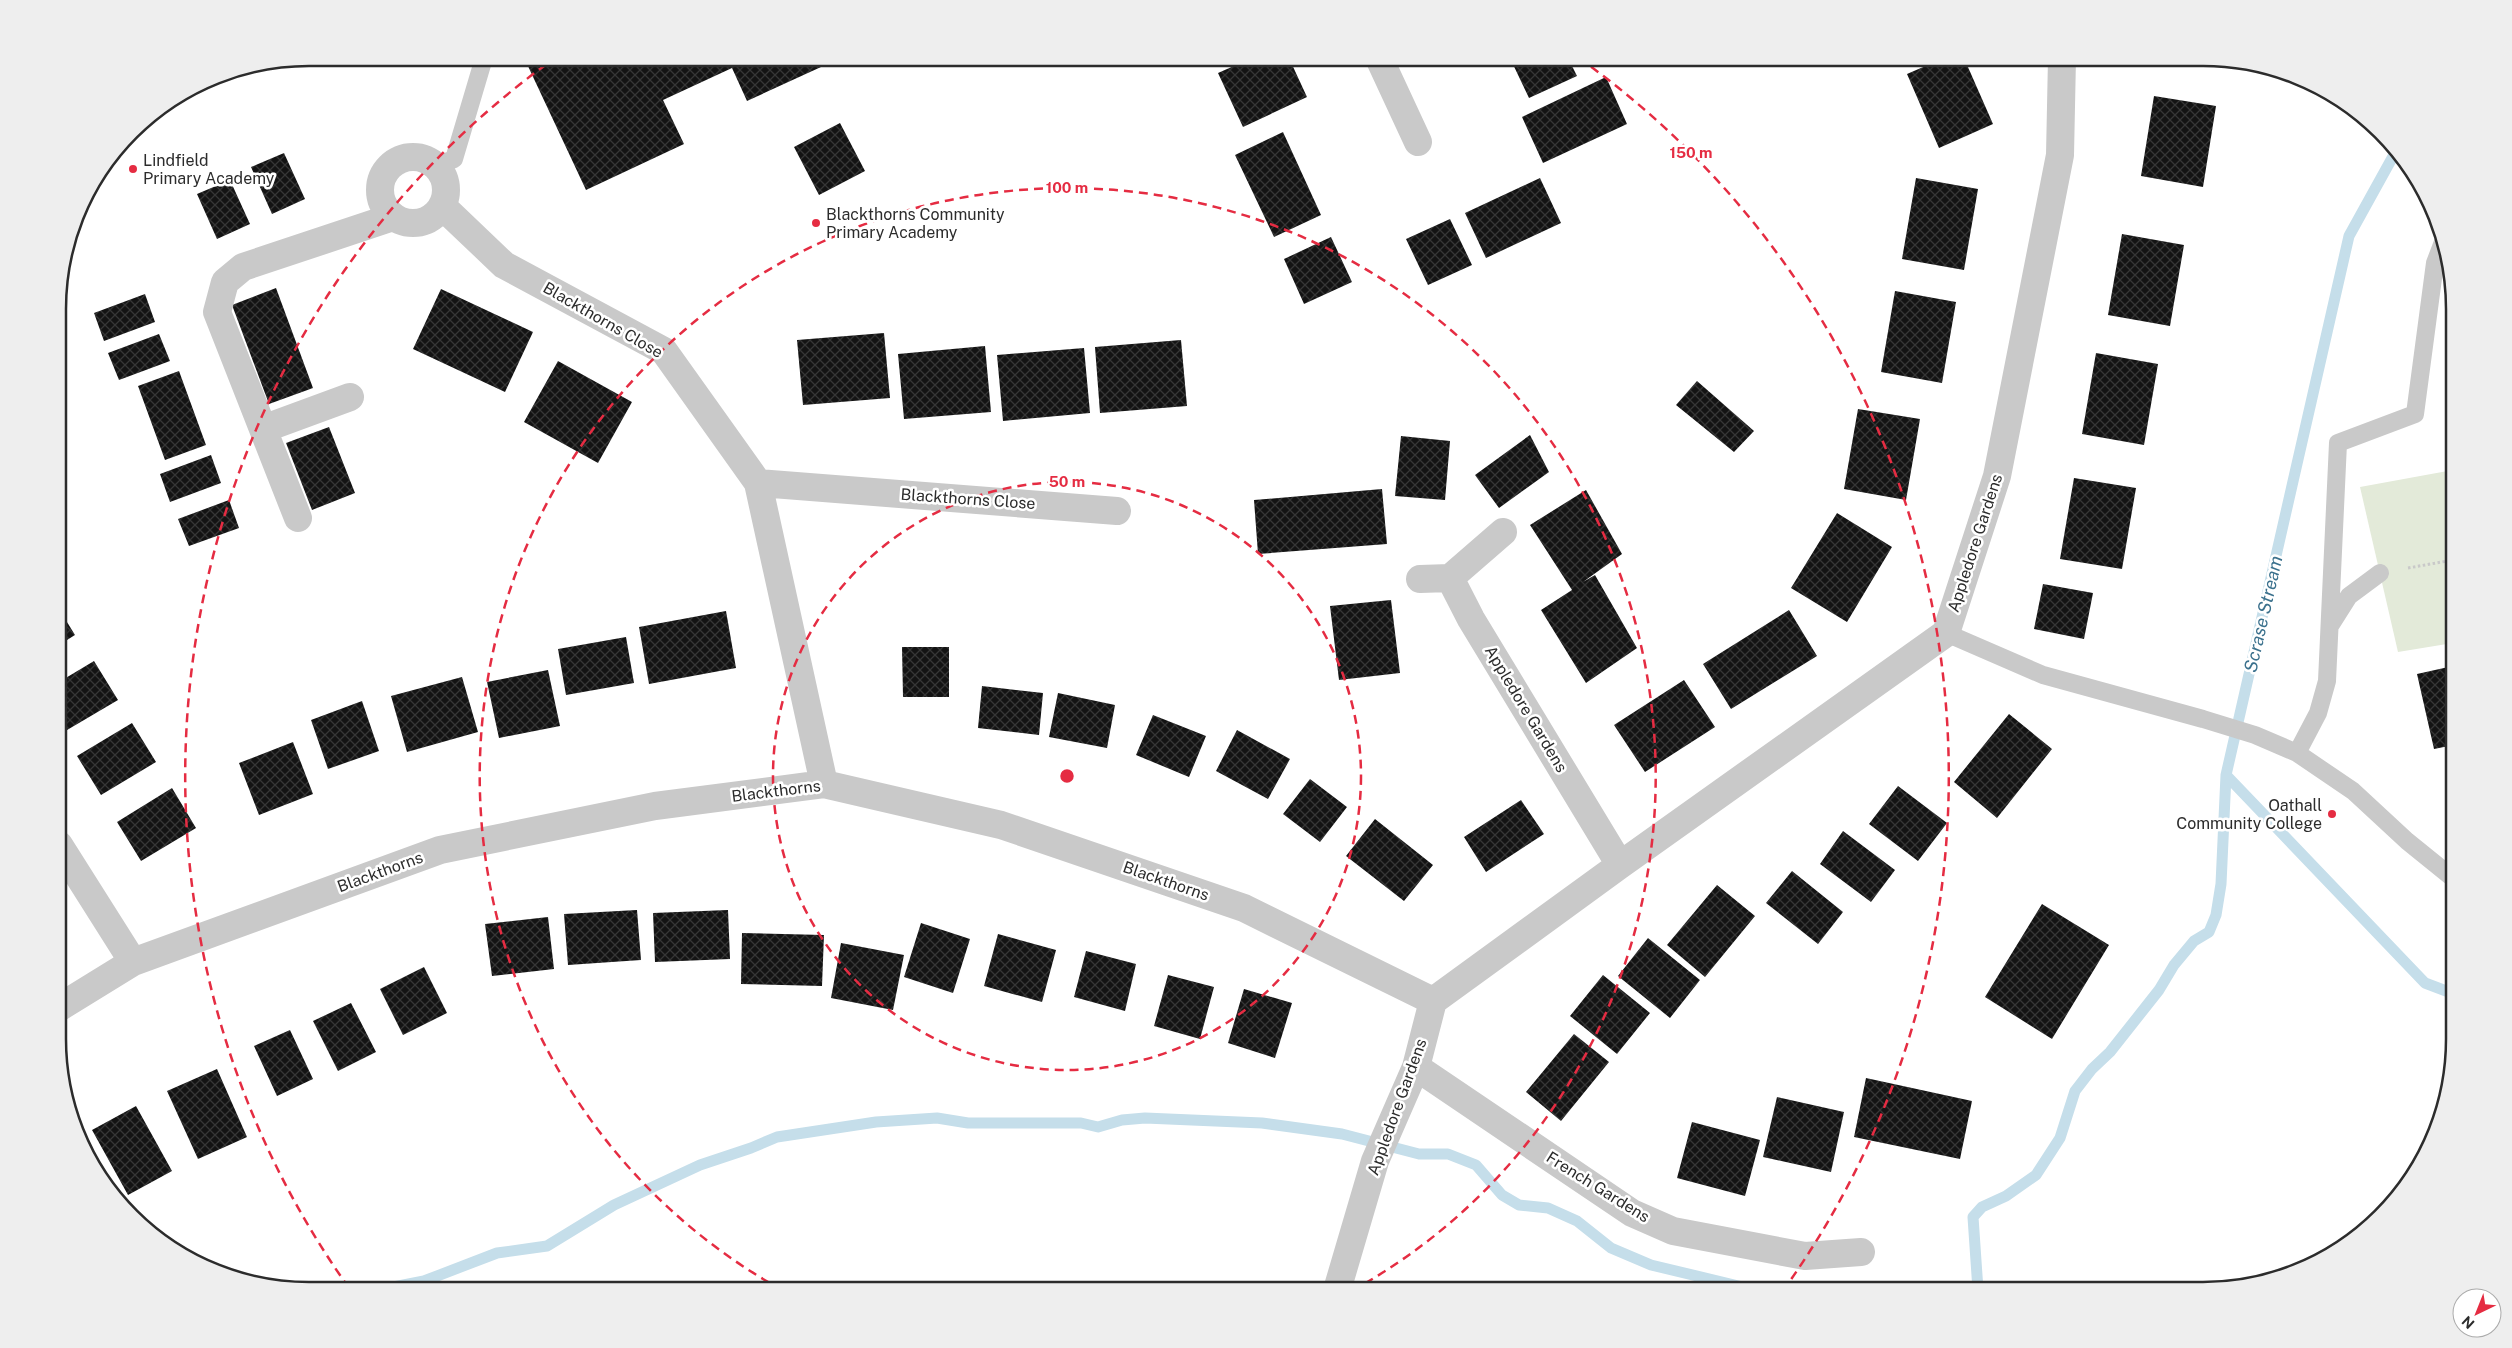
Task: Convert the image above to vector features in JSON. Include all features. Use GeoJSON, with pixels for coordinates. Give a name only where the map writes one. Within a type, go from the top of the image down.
{"type":"FeatureCollection","features":[{"type":"Feature","properties":{"kind":"street"},"geometry":{"type":"LineString","coordinates":[[1383,66],[1418,142]]}},
{"type":"Feature","properties":{"kind":"street","name":"Appledore Gardens"},"geometry":{"type":"LineString","coordinates":[[1339,1282],[1375,1161],[1416,1067],[1433,1001],[1620,865],[1946,633],[1997,476],[2060,155],[2062,66]]}},
{"type":"Feature","properties":{"kind":"street"},"geometry":{"type":"LineString","coordinates":[[417,156],[436,166],[446,185],[442,206],[435,214],[425,220],[414,223],[403,222],[393,217],[380,198],[380,187],[388,167],[396,160],[417,156]]}},
{"type":"Feature","properties":{"kind":"street","name":"Blackthorns Close"},"geometry":{"type":"LineString","coordinates":[[442,206],[504,265],[664,351],[758,483],[824,784]]}},
{"type":"Feature","properties":{"kind":"street"},"geometry":{"type":"LineString","coordinates":[[298,518],[217,312],[225,282],[243,267],[393,217]]}},
{"type":"Feature","properties":{"kind":"street"},"geometry":{"type":"LineString","coordinates":[[263,429],[350,397]]}},
{"type":"Feature","properties":{"kind":"street","name":"Blackthorns Close"},"geometry":{"type":"LineString","coordinates":[[758,483],[1117,511]]}},
{"type":"Feature","properties":{"kind":"street"},"geometry":{"type":"LineString","coordinates":[[1420,579],[1450,578],[1503,532]]}},
{"type":"Feature","properties":{"kind":"street","name":"Appledore Gardens"},"geometry":{"type":"LineString","coordinates":[[1450,578],[1471,618],[1620,865]]}},
{"type":"Feature","properties":{"kind":"street","name":"Blackthorns"},"geometry":{"type":"LineString","coordinates":[[66,1003],[133,962],[440,850],[655,806],[824,784],[1001,825],[1244,908],[1433,1001]]}},
{"type":"Feature","properties":{"kind":"street"},"geometry":{"type":"LineString","coordinates":[[66,856],[133,962]]}},
{"type":"Feature","properties":{"kind":"street","name":"French Gardens"},"geometry":{"type":"LineString","coordinates":[[1416,1067],[1632,1213],[1673,1231],[1805,1256],[1861,1252]]}},
{"type":"Feature","properties":{"kind":"lane"},"geometry":{"type":"LineString","coordinates":[[436,166],[454,159],[482,66]]}},
{"type":"Feature","properties":{"kind":"lane"},"geometry":{"type":"LineString","coordinates":[[2297,753],[2321,706],[2327,681],[2338,443],[2415,414],[2436,263],[2439,254]]}},
{"type":"Feature","properties":{"kind":"lane"},"geometry":{"type":"LineString","coordinates":[[2330,627],[2349,596],[2380,573]]}},
{"type":"Feature","properties":{"kind":"lane"},"geometry":{"type":"LineString","coordinates":[[1946,633],[2043,675],[2203,719],[2255,735],[2297,753],[2353,791],[2407,841],[2446,873]]}},
{"type":"Feature","properties":{"kind":"path"},"geometry":{"type":"LineString","coordinates":[[2380,573],[2446,561]]}},
{"type":"Feature","properties":{"kind":"green space"},"geometry":{"type":"Polygon","coordinates":[[[2446,471],[2446,644],[2398,652],[2360,487],[2446,471]]]}},
{"type":"Feature","properties":{"kind":"building"},"geometry":{"type":"Polygon","coordinates":[[[528,66],[821,66],[747,101],[732,68],[663,100],[684,144],[586,190],[528,66]]]}},
{"type":"Feature","properties":{"kind":"building"},"geometry":{"type":"Polygon","coordinates":[[[1234,66],[1293,66],[1307,97],[1243,127],[1218,73],[1234,66]]]}},
{"type":"Feature","properties":{"kind":"building"},"geometry":{"type":"Polygon","coordinates":[[[1514,66],[1572,66],[1577,76],[1529,98],[1514,66]]]}},
{"type":"Feature","properties":{"kind":"building"},"geometry":{"type":"Polygon","coordinates":[[[1926,66],[1968,66],[1993,124],[1939,148],[1907,74],[1926,66]]]}},
{"type":"Feature","properties":{"kind":"building"},"geometry":{"type":"Polygon","coordinates":[[[1606,77],[1627,124],[1543,163],[1522,117],[1606,77]]]}},
{"type":"Feature","properties":{"kind":"building"},"geometry":{"type":"Polygon","coordinates":[[[2154,96],[2216,106],[2203,187],[2141,176],[2154,96]]]}},
{"type":"Feature","properties":{"kind":"building"},"geometry":{"type":"Polygon","coordinates":[[[840,123],[865,171],[819,195],[794,147],[840,123]]]}},
{"type":"Feature","properties":{"kind":"building"},"geometry":{"type":"Polygon","coordinates":[[[1283,132],[1321,215],[1274,237],[1235,155],[1283,132]]]}},
{"type":"Feature","properties":{"kind":"building"},"geometry":{"type":"Polygon","coordinates":[[[284,153],[305,199],[272,214],[251,167],[284,153]]]}},
{"type":"Feature","properties":{"kind":"building"},"geometry":{"type":"Polygon","coordinates":[[[1540,178],[1561,223],[1486,258],[1465,213],[1540,178]]]}},
{"type":"Feature","properties":{"kind":"building"},"geometry":{"type":"Polygon","coordinates":[[[1916,178],[1978,189],[1964,270],[1902,259],[1916,178]]]}},
{"type":"Feature","properties":{"kind":"building"},"geometry":{"type":"Polygon","coordinates":[[[230,180],[250,224],[217,239],[197,194],[230,180]]]}},
{"type":"Feature","properties":{"kind":"building"},"geometry":{"type":"Polygon","coordinates":[[[1450,219],[1472,265],[1428,285],[1406,239],[1450,219]]]}},
{"type":"Feature","properties":{"kind":"building"},"geometry":{"type":"Polygon","coordinates":[[[2122,234],[2184,245],[2170,326],[2108,315],[2122,234]]]}},
{"type":"Feature","properties":{"kind":"building"},"geometry":{"type":"Polygon","coordinates":[[[1331,237],[1352,282],[1304,304],[1284,259],[1331,237]]]}},
{"type":"Feature","properties":{"kind":"building"},"geometry":{"type":"Polygon","coordinates":[[[276,288],[313,388],[269,404],[232,305],[276,288]]]}},
{"type":"Feature","properties":{"kind":"building"},"geometry":{"type":"Polygon","coordinates":[[[441,289],[533,332],[505,392],[413,349],[441,289]]]}},
{"type":"Feature","properties":{"kind":"building"},"geometry":{"type":"Polygon","coordinates":[[[1895,291],[1956,302],[1942,383],[1881,372],[1895,291]]]}},
{"type":"Feature","properties":{"kind":"building"},"geometry":{"type":"Polygon","coordinates":[[[145,294],[155,322],[104,341],[94,313],[145,294]]]}},
{"type":"Feature","properties":{"kind":"building"},"geometry":{"type":"Polygon","coordinates":[[[884,333],[890,398],[803,405],[797,340],[884,333]]]}},
{"type":"Feature","properties":{"kind":"building"},"geometry":{"type":"Polygon","coordinates":[[[159,334],[170,361],[119,380],[108,353],[159,334]]]}},
{"type":"Feature","properties":{"kind":"building"},"geometry":{"type":"Polygon","coordinates":[[[1181,340],[1187,406],[1100,413],[1095,347],[1181,340]]]}},
{"type":"Feature","properties":{"kind":"building"},"geometry":{"type":"Polygon","coordinates":[[[985,346],[991,412],[904,419],[898,354],[985,346]]]}},
{"type":"Feature","properties":{"kind":"building"},"geometry":{"type":"Polygon","coordinates":[[[1084,348],[1090,413],[1003,421],[997,355],[1084,348]]]}},
{"type":"Feature","properties":{"kind":"building"},"geometry":{"type":"Polygon","coordinates":[[[2096,353],[2158,364],[2144,445],[2082,434],[2096,353]]]}},
{"type":"Feature","properties":{"kind":"building"},"geometry":{"type":"Polygon","coordinates":[[[558,361],[632,402],[598,463],[524,422],[558,361]]]}},
{"type":"Feature","properties":{"kind":"building"},"geometry":{"type":"Polygon","coordinates":[[[179,371],[206,445],[165,460],[138,386],[179,371]]]}},
{"type":"Feature","properties":{"kind":"building"},"geometry":{"type":"Polygon","coordinates":[[[1697,381],[1754,431],[1734,452],[1676,405],[1697,381]]]}},
{"type":"Feature","properties":{"kind":"building"},"geometry":{"type":"Polygon","coordinates":[[[1858,409],[1920,419],[1906,500],[1844,489],[1858,409]]]}},
{"type":"Feature","properties":{"kind":"building"},"geometry":{"type":"Polygon","coordinates":[[[329,427],[355,493],[312,510],[286,443],[329,427]]]}},
{"type":"Feature","properties":{"kind":"building"},"geometry":{"type":"Polygon","coordinates":[[[1530,435],[1549,472],[1499,508],[1475,475],[1530,435]]]}},
{"type":"Feature","properties":{"kind":"building"},"geometry":{"type":"Polygon","coordinates":[[[1401,436],[1450,441],[1445,500],[1395,496],[1401,436]]]}},
{"type":"Feature","properties":{"kind":"building"},"geometry":{"type":"Polygon","coordinates":[[[211,455],[221,483],[170,502],[160,474],[211,455]]]}},
{"type":"Feature","properties":{"kind":"building"},"geometry":{"type":"Polygon","coordinates":[[[2074,478],[2136,488],[2122,569],[2060,559],[2074,478]]]}},
{"type":"Feature","properties":{"kind":"building"},"geometry":{"type":"Polygon","coordinates":[[[1382,489],[1387,544],[1258,554],[1254,500],[1382,489]]]}},
{"type":"Feature","properties":{"kind":"building"},"geometry":{"type":"Polygon","coordinates":[[[1586,490],[1622,554],[1583,582],[1595,575],[1637,648],[1586,683],[1541,610],[1572,590],[1530,525],[1586,490]]]}},
{"type":"Feature","properties":{"kind":"building"},"geometry":{"type":"Polygon","coordinates":[[[229,500],[239,528],[189,546],[178,519],[229,500]]]}},
{"type":"Feature","properties":{"kind":"building"},"geometry":{"type":"Polygon","coordinates":[[[1837,513],[1892,547],[1847,622],[1791,588],[1837,513]]]}},
{"type":"Feature","properties":{"kind":"building"},"geometry":{"type":"Polygon","coordinates":[[[2043,584],[2093,593],[2084,639],[2034,629],[2043,584]]]}},
{"type":"Feature","properties":{"kind":"building"},"geometry":{"type":"Polygon","coordinates":[[[1391,600],[1400,673],[1339,680],[1330,606],[1391,600]]]}},
{"type":"Feature","properties":{"kind":"building"},"geometry":{"type":"Polygon","coordinates":[[[1789,610],[1817,656],[1731,709],[1703,664],[1789,610]]]}},
{"type":"Feature","properties":{"kind":"building"},"geometry":{"type":"Polygon","coordinates":[[[726,611],[736,668],[649,684],[639,627],[726,611]]]}},
{"type":"Feature","properties":{"kind":"building"},"geometry":{"type":"Polygon","coordinates":[[[66,620],[75,635],[66,641],[66,620]]]}},
{"type":"Feature","properties":{"kind":"building"},"geometry":{"type":"Polygon","coordinates":[[[626,637],[634,683],[566,695],[558,649],[626,637]]]}},
{"type":"Feature","properties":{"kind":"building"},"geometry":{"type":"Polygon","coordinates":[[[902,647],[949,647],[949,697],[903,697],[902,647]]]}},
{"type":"Feature","properties":{"kind":"building"},"geometry":{"type":"Polygon","coordinates":[[[94,661],[118,700],[66,731],[66,678],[94,661]]]}},
{"type":"Feature","properties":{"kind":"building"},"geometry":{"type":"Polygon","coordinates":[[[2446,668],[2446,747],[2434,749],[2417,674],[2446,668]]]}},
{"type":"Feature","properties":{"kind":"building"},"geometry":{"type":"Polygon","coordinates":[[[548,670],[560,726],[499,738],[487,682],[548,670]]]}},
{"type":"Feature","properties":{"kind":"building"},"geometry":{"type":"Polygon","coordinates":[[[462,677],[478,732],[407,752],[391,696],[462,677]]]}},
{"type":"Feature","properties":{"kind":"building"},"geometry":{"type":"Polygon","coordinates":[[[1684,680],[1715,727],[1645,772],[1614,725],[1684,680]]]}},
{"type":"Feature","properties":{"kind":"building"},"geometry":{"type":"Polygon","coordinates":[[[982,686],[1043,693],[1039,735],[978,728],[982,686]]]}},
{"type":"Feature","properties":{"kind":"building"},"geometry":{"type":"Polygon","coordinates":[[[1058,693],[1115,705],[1107,748],[1049,737],[1058,693]]]}},
{"type":"Feature","properties":{"kind":"building"},"geometry":{"type":"Polygon","coordinates":[[[362,701],[379,751],[328,769],[311,720],[362,701]]]}},
{"type":"Feature","properties":{"kind":"building"},"geometry":{"type":"Polygon","coordinates":[[[2009,714],[2052,749],[1997,818],[1954,782],[2009,714]]]}},
{"type":"Feature","properties":{"kind":"building"},"geometry":{"type":"Polygon","coordinates":[[[1153,715],[1206,736],[1189,777],[1136,755],[1153,715]]]}},
{"type":"Feature","properties":{"kind":"building"},"geometry":{"type":"Polygon","coordinates":[[[132,723],[156,762],[101,795],[77,756],[132,723]]]}},
{"type":"Feature","properties":{"kind":"building"},"geometry":{"type":"Polygon","coordinates":[[[1237,730],[1290,759],[1268,799],[1216,771],[1237,730]]]}},
{"type":"Feature","properties":{"kind":"building"},"geometry":{"type":"Polygon","coordinates":[[[293,742],[313,794],[259,815],[239,763],[293,742]]]}},
{"type":"Feature","properties":{"kind":"building"},"geometry":{"type":"Polygon","coordinates":[[[1310,779],[1347,807],[1320,842],[1283,814],[1310,779]]]}},
{"type":"Feature","properties":{"kind":"building"},"geometry":{"type":"Polygon","coordinates":[[[1898,786],[1947,823],[1918,861],[1869,824],[1898,786]]]}},
{"type":"Feature","properties":{"kind":"building"},"geometry":{"type":"Polygon","coordinates":[[[172,788],[196,828],[141,861],[117,822],[172,788]]]}},
{"type":"Feature","properties":{"kind":"building"},"geometry":{"type":"Polygon","coordinates":[[[1521,800],[1544,834],[1486,872],[1464,837],[1521,800]]]}},
{"type":"Feature","properties":{"kind":"building"},"geometry":{"type":"Polygon","coordinates":[[[1375,819],[1433,865],[1404,901],[1346,856],[1375,819]]]}},
{"type":"Feature","properties":{"kind":"building"},"geometry":{"type":"Polygon","coordinates":[[[1843,831],[1895,870],[1871,902],[1820,864],[1843,831]]]}},
{"type":"Feature","properties":{"kind":"building"},"geometry":{"type":"Polygon","coordinates":[[[1792,871],[1843,912],[1818,944],[1766,903],[1792,871]]]}},
{"type":"Feature","properties":{"kind":"building"},"geometry":{"type":"Polygon","coordinates":[[[1717,885],[1755,916],[1705,977],[1667,945],[1717,885]]]}},
{"type":"Feature","properties":{"kind":"building"},"geometry":{"type":"Polygon","coordinates":[[[2042,904],[2109,945],[2052,1039],[1985,997],[2042,904]]]}},
{"type":"Feature","properties":{"kind":"building"},"geometry":{"type":"Polygon","coordinates":[[[637,910],[641,960],[568,965],[564,914],[637,910]]]}},
{"type":"Feature","properties":{"kind":"building"},"geometry":{"type":"Polygon","coordinates":[[[728,910],[730,959],[655,962],[653,913],[728,910]]]}},
{"type":"Feature","properties":{"kind":"building"},"geometry":{"type":"Polygon","coordinates":[[[548,917],[554,969],[492,976],[485,924],[548,917]]]}},
{"type":"Feature","properties":{"kind":"building"},"geometry":{"type":"Polygon","coordinates":[[[921,923],[970,939],[953,993],[904,977],[921,923]]]}},
{"type":"Feature","properties":{"kind":"building"},"geometry":{"type":"Polygon","coordinates":[[[742,933],[824,935],[822,986],[741,984],[742,933]]]}},
{"type":"Feature","properties":{"kind":"building"},"geometry":{"type":"Polygon","coordinates":[[[998,934],[1056,950],[1042,1002],[984,986],[998,934]]]}},
{"type":"Feature","properties":{"kind":"building"},"geometry":{"type":"Polygon","coordinates":[[[1648,938],[1700,980],[1670,1018],[1618,976],[1648,938]]]}},
{"type":"Feature","properties":{"kind":"building"},"geometry":{"type":"Polygon","coordinates":[[[841,943],[904,955],[893,1010],[831,998],[841,943]]]}},
{"type":"Feature","properties":{"kind":"building"},"geometry":{"type":"Polygon","coordinates":[[[1086,951],[1136,964],[1125,1011],[1074,997],[1086,951]]]}},
{"type":"Feature","properties":{"kind":"building"},"geometry":{"type":"Polygon","coordinates":[[[424,967],[447,1013],[403,1035],[380,989],[424,967]]]}},
{"type":"Feature","properties":{"kind":"building"},"geometry":{"type":"Polygon","coordinates":[[[1168,975],[1214,987],[1200,1039],[1154,1026],[1168,975]]]}},
{"type":"Feature","properties":{"kind":"building"},"geometry":{"type":"Polygon","coordinates":[[[1603,975],[1650,1013],[1617,1054],[1570,1016],[1603,975]]]}},
{"type":"Feature","properties":{"kind":"building"},"geometry":{"type":"Polygon","coordinates":[[[1244,989],[1292,1003],[1275,1058],[1228,1043],[1244,989]]]}},
{"type":"Feature","properties":{"kind":"building"},"geometry":{"type":"Polygon","coordinates":[[[351,1003],[376,1052],[338,1071],[313,1021],[351,1003]]]}},
{"type":"Feature","properties":{"kind":"building"},"geometry":{"type":"Polygon","coordinates":[[[290,1030],[313,1079],[277,1096],[254,1046],[290,1030]]]}},
{"type":"Feature","properties":{"kind":"building"},"geometry":{"type":"Polygon","coordinates":[[[1574,1034],[1609,1062],[1561,1121],[1526,1092],[1574,1034]]]}},
{"type":"Feature","properties":{"kind":"building"},"geometry":{"type":"Polygon","coordinates":[[[217,1069],[247,1137],[198,1159],[167,1091],[217,1069]]]}},
{"type":"Feature","properties":{"kind":"building"},"geometry":{"type":"Polygon","coordinates":[[[1866,1078],[1972,1101],[1960,1159],[1854,1137],[1866,1078]]]}},
{"type":"Feature","properties":{"kind":"building"},"geometry":{"type":"Polygon","coordinates":[[[1777,1097],[1844,1112],[1831,1172],[1763,1157],[1777,1097]]]}},
{"type":"Feature","properties":{"kind":"building"},"geometry":{"type":"Polygon","coordinates":[[[136,1106],[172,1171],[128,1195],[92,1130],[136,1106]]]}},
{"type":"Feature","properties":{"kind":"building"},"geometry":{"type":"Polygon","coordinates":[[[1692,1122],[1760,1140],[1745,1196],[1677,1178],[1692,1122]]]}},
{"type":"Feature","properties":{"kind":"waterway","name":"Scrase Stream"},"geometry":{"type":"LineString","coordinates":[[2393,157],[2349,236],[2226,775],[2425,983],[2446,991]]}},
{"type":"Feature","properties":{"kind":"waterway"},"geometry":{"type":"LineString","coordinates":[[1977,1282],[1973,1217],[1982,1207],[2006,1196],[2036,1175],[2060,1138],[2075,1091],[2092,1069],[2110,1052],[2159,990],[2174,965],[2194,941],[2209,932],[2216,915],[2221,884],[2226,775]]}},
{"type":"Feature","properties":{"kind":"waterway"},"geometry":{"type":"LineString","coordinates":[[419,1282],[497,1253],[547,1246],[614,1205],[700,1165],[777,1137],[876,1122],[937,1118],[968,1123],[1081,1123],[1098,1127],[1122,1120],[1145,1118],[1262,1123],[1342,1134],[1419,1154],[1448,1154],[1476,1165],[1502,1195],[1519,1205],[1548,1208],[1577,1221],[1611,1248],[1651,1265],[1722,1282]]}},
{"type":"Feature","properties":{"kind":"place","name":"Lindfield Primary Academy"},"geometry":{"type":"Point","coordinates":[133,169]}},
{"type":"Feature","properties":{"kind":"place","name":"Blackthorns Community Primary Academy"},"geometry":{"type":"Point","coordinates":[816,223]}},
{"type":"Feature","properties":{"kind":"place","name":"Oathall Community College"},"geometry":{"type":"Point","coordinates":[2332,814]}}]}
